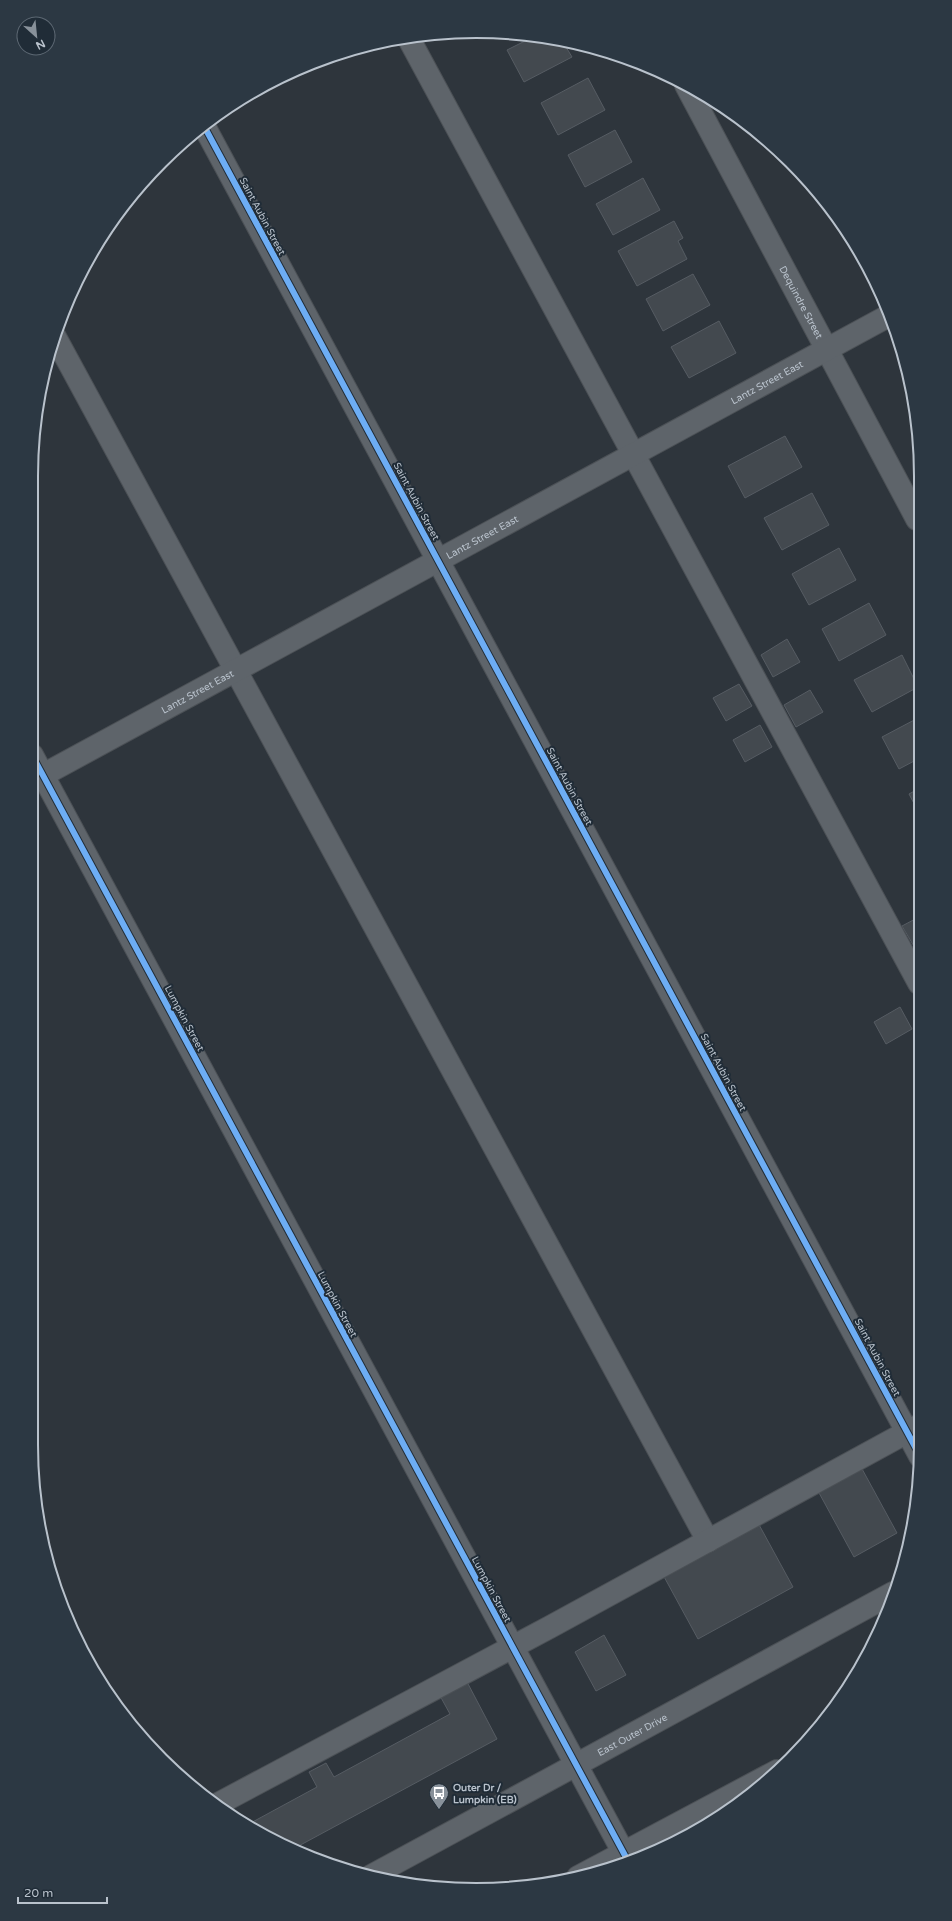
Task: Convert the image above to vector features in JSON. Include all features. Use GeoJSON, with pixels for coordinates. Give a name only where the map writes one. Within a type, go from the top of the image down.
{"type":"FeatureCollection","features":[{"type":"Feature","properties":{"kind":"street"},"geometry":{"type":"LineString","coordinates":[[411,43],[914,974]]}},
{"type":"Feature","properties":{"kind":"street","name":"Dequindre Street"},"geometry":{"type":"LineString","coordinates":[[691,95],[914,511]]}},
{"type":"Feature","properties":{"kind":"street","name":"Saint Aubin Street"},"geometry":{"type":"LineString","coordinates":[[207,131],[438,562],[914,1428]]}},
{"type":"Feature","properties":{"kind":"street","name":"Lantz Street East"},"geometry":{"type":"LineString","coordinates":[[38,777],[438,562],[885,318]]}},
{"type":"Feature","properties":{"kind":"street"},"geometry":{"type":"LineString","coordinates":[[59,344],[708,1541]]}},
{"type":"Feature","properties":{"kind":"street","name":"Lumpkin Street"},"geometry":{"type":"LineString","coordinates":[[38,780],[626,1857]]}},
{"type":"Feature","properties":{"kind":"street"},"geometry":{"type":"LineString","coordinates":[[223,1802],[512,1648],[914,1428]]}},
{"type":"Feature","properties":{"kind":"street","name":"East Outer Drive"},"geometry":{"type":"LineString","coordinates":[[378,1872],[887,1596]]}},
{"type":"Feature","properties":{"kind":"street"},"geometry":{"type":"LineString","coordinates":[[628,1856],[750,1787]]}},
{"type":"Feature","properties":{"kind":"building"},"geometry":{"type":"Polygon","coordinates":[[[525,41],[533,42],[566,47],[572,57],[524,82],[507,50],[525,41]]]}},
{"type":"Feature","properties":{"kind":"building"},"geometry":{"type":"Polygon","coordinates":[[[588,78],[605,110],[558,135],[541,103],[588,78]]]}},
{"type":"Feature","properties":{"kind":"building"},"geometry":{"type":"Polygon","coordinates":[[[615,130],[632,162],[585,187],[568,155],[615,130]]]}},
{"type":"Feature","properties":{"kind":"building"},"geometry":{"type":"Polygon","coordinates":[[[643,178],[660,210],[613,235],[596,204],[643,178]]]}},
{"type":"Feature","properties":{"kind":"building"},"geometry":{"type":"Polygon","coordinates":[[[674,221],[683,238],[678,241],[687,259],[637,286],[618,251],[674,221]]]}},
{"type":"Feature","properties":{"kind":"building"},"geometry":{"type":"Polygon","coordinates":[[[693,274],[710,305],[663,331],[646,299],[693,274]]]}},
{"type":"Feature","properties":{"kind":"building"},"geometry":{"type":"Polygon","coordinates":[[[719,321],[736,353],[689,378],[671,347],[719,321]]]}},
{"type":"Feature","properties":{"kind":"building"},"geometry":{"type":"Polygon","coordinates":[[[785,436],[802,467],[745,498],[728,466],[785,436]]]}},
{"type":"Feature","properties":{"kind":"building"},"geometry":{"type":"Polygon","coordinates":[[[812,493],[829,525],[782,550],[764,518],[812,493]]]}},
{"type":"Feature","properties":{"kind":"building"},"geometry":{"type":"Polygon","coordinates":[[[839,548],[856,580],[809,605],[792,574],[839,548]]]}},
{"type":"Feature","properties":{"kind":"building"},"geometry":{"type":"Polygon","coordinates":[[[869,603],[886,635],[839,661],[822,629],[869,603]]]}},
{"type":"Feature","properties":{"kind":"building"},"geometry":{"type":"Polygon","coordinates":[[[787,639],[800,662],[773,677],[761,655],[787,639]]]}},
{"type":"Feature","properties":{"kind":"building"},"geometry":{"type":"Polygon","coordinates":[[[902,655],[914,679],[914,689],[872,712],[854,680],[902,655]]]}},
{"type":"Feature","properties":{"kind":"building"},"geometry":{"type":"Polygon","coordinates":[[[739,684],[752,706],[726,721],[713,698],[739,684]]]}},
{"type":"Feature","properties":{"kind":"building"},"geometry":{"type":"Polygon","coordinates":[[[810,690],[823,712],[796,727],[784,705],[810,690]]]}},
{"type":"Feature","properties":{"kind":"building"},"geometry":{"type":"Polygon","coordinates":[[[914,720],[914,761],[899,769],[882,737],[914,720]]]}},
{"type":"Feature","properties":{"kind":"building"},"geometry":{"type":"Polygon","coordinates":[[[760,725],[772,747],[745,762],[733,740],[760,725]]]}},
{"type":"Feature","properties":{"kind":"building"},"geometry":{"type":"Polygon","coordinates":[[[914,791],[914,803],[909,794],[914,791]]]}},
{"type":"Feature","properties":{"kind":"building"},"geometry":{"type":"Polygon","coordinates":[[[914,920],[914,946],[902,926],[914,920]]]}},
{"type":"Feature","properties":{"kind":"building"},"geometry":{"type":"Polygon","coordinates":[[[900,1007],[912,1029],[886,1044],[874,1022],[900,1007]]]}},
{"type":"Feature","properties":{"kind":"building"},"geometry":{"type":"Polygon","coordinates":[[[861,1467],[897,1533],[854,1557],[818,1491],[861,1467]]]}},
{"type":"Feature","properties":{"kind":"building"},"geometry":{"type":"Polygon","coordinates":[[[757,1521],[793,1587],[698,1639],[662,1573],[757,1521]]]}},
{"type":"Feature","properties":{"kind":"building"},"geometry":{"type":"Polygon","coordinates":[[[604,1635],[626,1675],[596,1691],[575,1652],[604,1635]]]}},
{"type":"Feature","properties":{"kind":"building"},"geometry":{"type":"Polygon","coordinates":[[[466,1680],[497,1739],[299,1846],[253,1822],[317,1787],[309,1772],[326,1763],[334,1777],[450,1714],[439,1694],[466,1680]]]}},
{"type":"Feature","properties":{"kind":"cycle path"},"geometry":{"type":"LineString","coordinates":[[207,131],[914,1445]]}},
{"type":"Feature","properties":{"kind":"cycle path"},"geometry":{"type":"LineString","coordinates":[[38,766],[626,1857]]}},
{"type":"Feature","properties":{"kind":"place","name":"Outer Dr / Lumpkin (EB)"},"geometry":{"type":"Point","coordinates":[439,1810]}}]}
